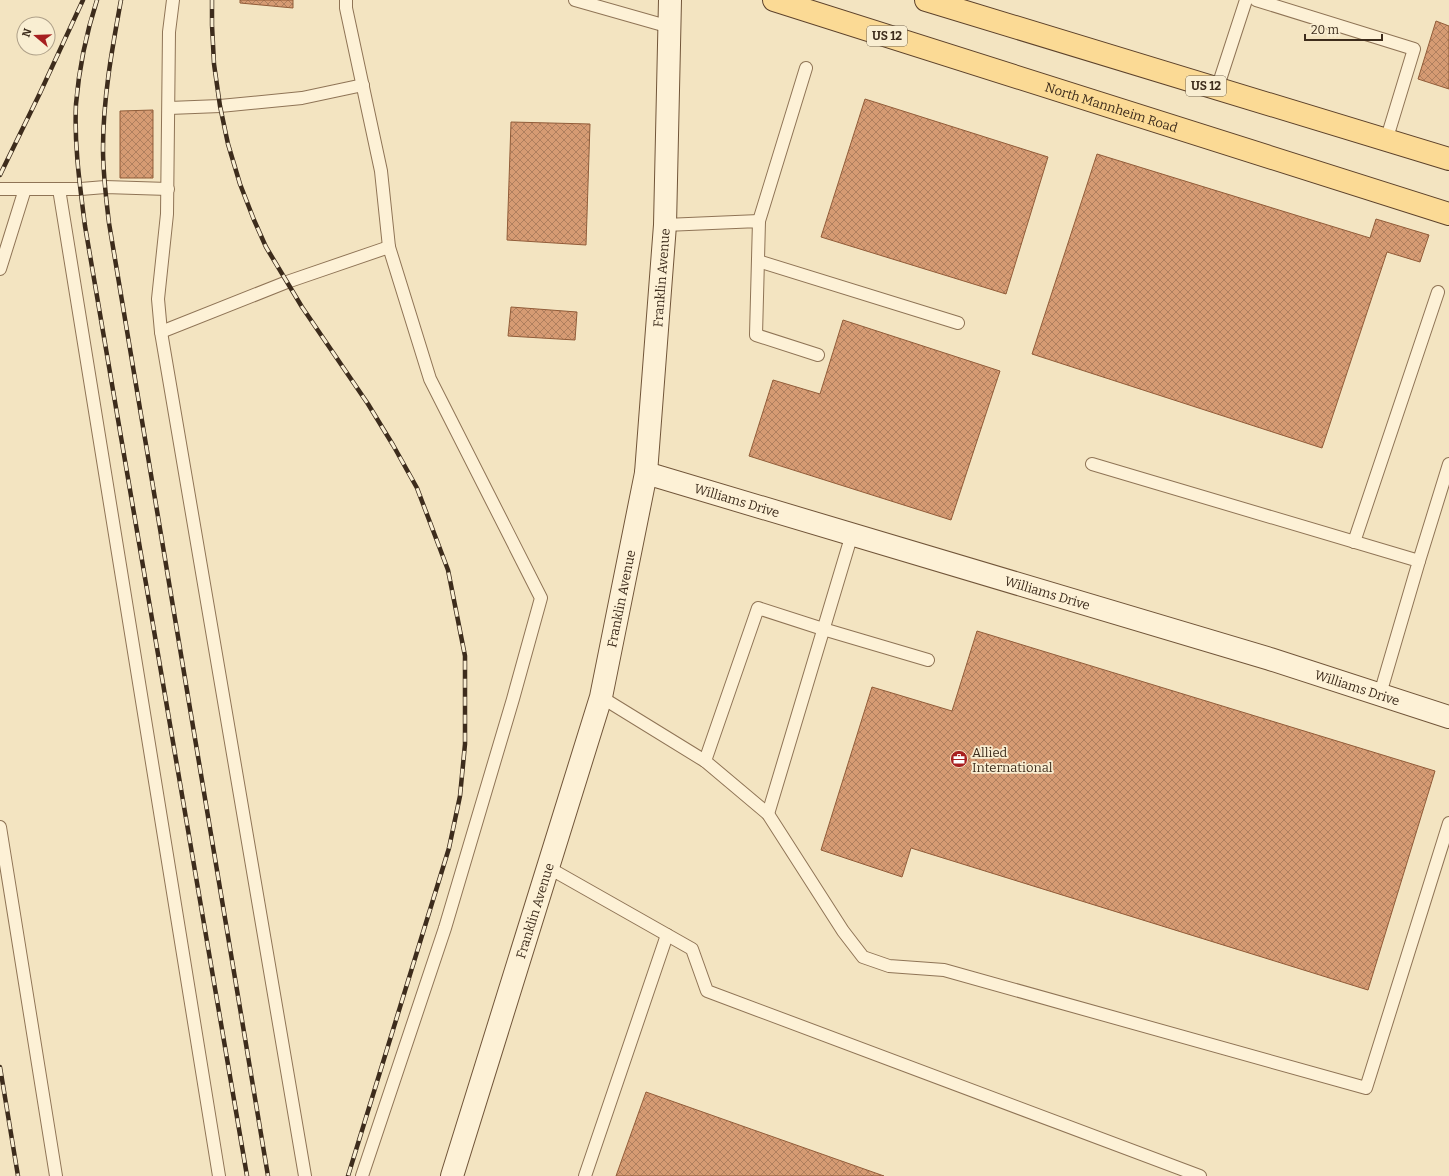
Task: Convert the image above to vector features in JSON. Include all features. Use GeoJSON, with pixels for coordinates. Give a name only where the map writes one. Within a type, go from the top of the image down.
{"type":"FeatureCollection","features":[{"type":"Feature","properties":{"kind":"main road","name":"Franklin Avenue"},"geometry":{"type":"LineString","coordinates":[[452,1176],[601,697],[646,473],[666,225],[670,0]]}},
{"type":"Feature","properties":{"kind":"main road","name":"North Mannheim Road"},"geometry":{"type":"LineString","coordinates":[[774,0],[1449,214]]}},
{"type":"Feature","properties":{"kind":"main road","name":"US 12"},"geometry":{"type":"LineString","coordinates":[[926,0],[1449,160]]}},
{"type":"Feature","properties":{"kind":"main road","name":"Williams Drive"},"geometry":{"type":"LineString","coordinates":[[646,473],[1270,659],[1449,716]]}},
{"type":"Feature","properties":{"kind":"lane"},"geometry":{"type":"LineString","coordinates":[[173,0],[169,32],[167,214],[158,299],[161,332],[305,1176]]}},
{"type":"Feature","properties":{"kind":"lane"},"geometry":{"type":"LineString","coordinates":[[346,0],[346,8],[381,171],[389,247],[430,379],[541,598],[513,699],[444,928],[362,1176]]}},
{"type":"Feature","properties":{"kind":"lane"},"geometry":{"type":"LineString","coordinates":[[575,0],[670,27]]}},
{"type":"Feature","properties":{"kind":"lane"},"geometry":{"type":"LineString","coordinates":[[1217,89],[1246,0]]}},
{"type":"Feature","properties":{"kind":"lane"},"geometry":{"type":"LineString","coordinates":[[1256,0],[1414,49],[1386,140]]}},
{"type":"Feature","properties":{"kind":"lane"},"geometry":{"type":"LineString","coordinates":[[806,68],[759,221],[756,335],[818,355]]}},
{"type":"Feature","properties":{"kind":"lane"},"geometry":{"type":"LineString","coordinates":[[169,108],[220,106],[302,98],[363,85]]}},
{"type":"Feature","properties":{"kind":"lane"},"geometry":{"type":"LineString","coordinates":[[0,189],[105,187],[168,189]]}},
{"type":"Feature","properties":{"kind":"lane"},"geometry":{"type":"LineString","coordinates":[[0,268],[25,189]]}},
{"type":"Feature","properties":{"kind":"lane"},"geometry":{"type":"LineString","coordinates":[[59,189],[219,1176]]}},
{"type":"Feature","properties":{"kind":"lane"},"geometry":{"type":"LineString","coordinates":[[666,225],[759,221]]}},
{"type":"Feature","properties":{"kind":"lane"},"geometry":{"type":"LineString","coordinates":[[161,332],[287,282],[389,247]]}},
{"type":"Feature","properties":{"kind":"lane"},"geometry":{"type":"LineString","coordinates":[[758,261],[958,323]]}},
{"type":"Feature","properties":{"kind":"lane"},"geometry":{"type":"LineString","coordinates":[[1354,542],[1438,292]]}},
{"type":"Feature","properties":{"kind":"lane"},"geometry":{"type":"LineString","coordinates":[[1092,464],[1418,561]]}},
{"type":"Feature","properties":{"kind":"lane"},"geometry":{"type":"LineString","coordinates":[[1380,694],[1418,561],[1449,464]]}},
{"type":"Feature","properties":{"kind":"lane"},"geometry":{"type":"LineString","coordinates":[[768,814],[852,534]]}},
{"type":"Feature","properties":{"kind":"lane"},"geometry":{"type":"LineString","coordinates":[[705,761],[758,608],[928,660]]}},
{"type":"Feature","properties":{"kind":"lane"},"geometry":{"type":"LineString","coordinates":[[601,697],[705,761],[768,814],[862,958],[889,966],[944,970],[1366,1088],[1449,823]]}},
{"type":"Feature","properties":{"kind":"lane"},"geometry":{"type":"LineString","coordinates":[[0,827],[56,1176]]}},
{"type":"Feature","properties":{"kind":"lane"},"geometry":{"type":"LineString","coordinates":[[549,868],[692,949],[707,991],[1200,1176]]}},
{"type":"Feature","properties":{"kind":"lane"},"geometry":{"type":"LineString","coordinates":[[585,1176],[667,935]]}},
{"type":"Feature","properties":{"kind":"building"},"geometry":{"type":"Polygon","coordinates":[[[240,0],[293,0],[293,8],[240,3],[240,0]]]}},
{"type":"Feature","properties":{"kind":"building"},"geometry":{"type":"Polygon","coordinates":[[[1436,21],[1449,26],[1449,89],[1418,79],[1436,21]]]}},
{"type":"Feature","properties":{"kind":"building"},"geometry":{"type":"Polygon","coordinates":[[[865,99],[1048,157],[1006,294],[821,237],[865,99]]]}},
{"type":"Feature","properties":{"kind":"building"},"geometry":{"type":"Polygon","coordinates":[[[153,110],[153,178],[120,178],[120,111],[153,110]]]}},
{"type":"Feature","properties":{"kind":"building"},"geometry":{"type":"Polygon","coordinates":[[[511,122],[590,124],[586,245],[507,240],[511,122]]]}},
{"type":"Feature","properties":{"kind":"building"},"geometry":{"type":"Polygon","coordinates":[[[1097,154],[1370,238],[1376,219],[1429,235],[1420,262],[1387,252],[1322,448],[1032,354],[1097,154]]]}},
{"type":"Feature","properties":{"kind":"building"},"geometry":{"type":"Polygon","coordinates":[[[511,307],[577,312],[575,340],[508,336],[511,307]]]}},
{"type":"Feature","properties":{"kind":"building"},"geometry":{"type":"Polygon","coordinates":[[[843,320],[1000,371],[951,520],[749,456],[773,380],[820,394],[843,320]]]}},
{"type":"Feature","properties":{"kind":"building"},"geometry":{"type":"Polygon","coordinates":[[[977,631],[1435,771],[1368,990],[911,848],[902,877],[821,850],[872,687],[952,711],[977,631]]]}},
{"type":"Feature","properties":{"kind":"building"},"geometry":{"type":"Polygon","coordinates":[[[646,1092],[884,1176],[616,1176],[646,1092]]]}},
{"type":"Feature","properties":{"kind":"railway"},"geometry":{"type":"LineString","coordinates":[[0,175],[83,0]]}},
{"type":"Feature","properties":{"kind":"railway"},"geometry":{"type":"LineString","coordinates":[[97,0],[84,51],[76,104],[79,181],[85,226],[247,1176]]}},
{"type":"Feature","properties":{"kind":"railway"},"geometry":{"type":"LineString","coordinates":[[121,0],[114,37],[103,130],[104,168],[109,223],[268,1176]]}},
{"type":"Feature","properties":{"kind":"railway"},"geometry":{"type":"LineString","coordinates":[[212,0],[214,64],[220,106],[228,144],[240,184],[266,247],[302,307],[368,404],[417,488],[448,570],[465,656],[465,744],[460,796],[449,848],[348,1176]]}},
{"type":"Feature","properties":{"kind":"railway"},"geometry":{"type":"LineString","coordinates":[[0,1067],[18,1176]]}},
{"type":"Feature","properties":{"kind":"place","name":"Allied International"},"geometry":{"type":"Point","coordinates":[959,759]}}]}
